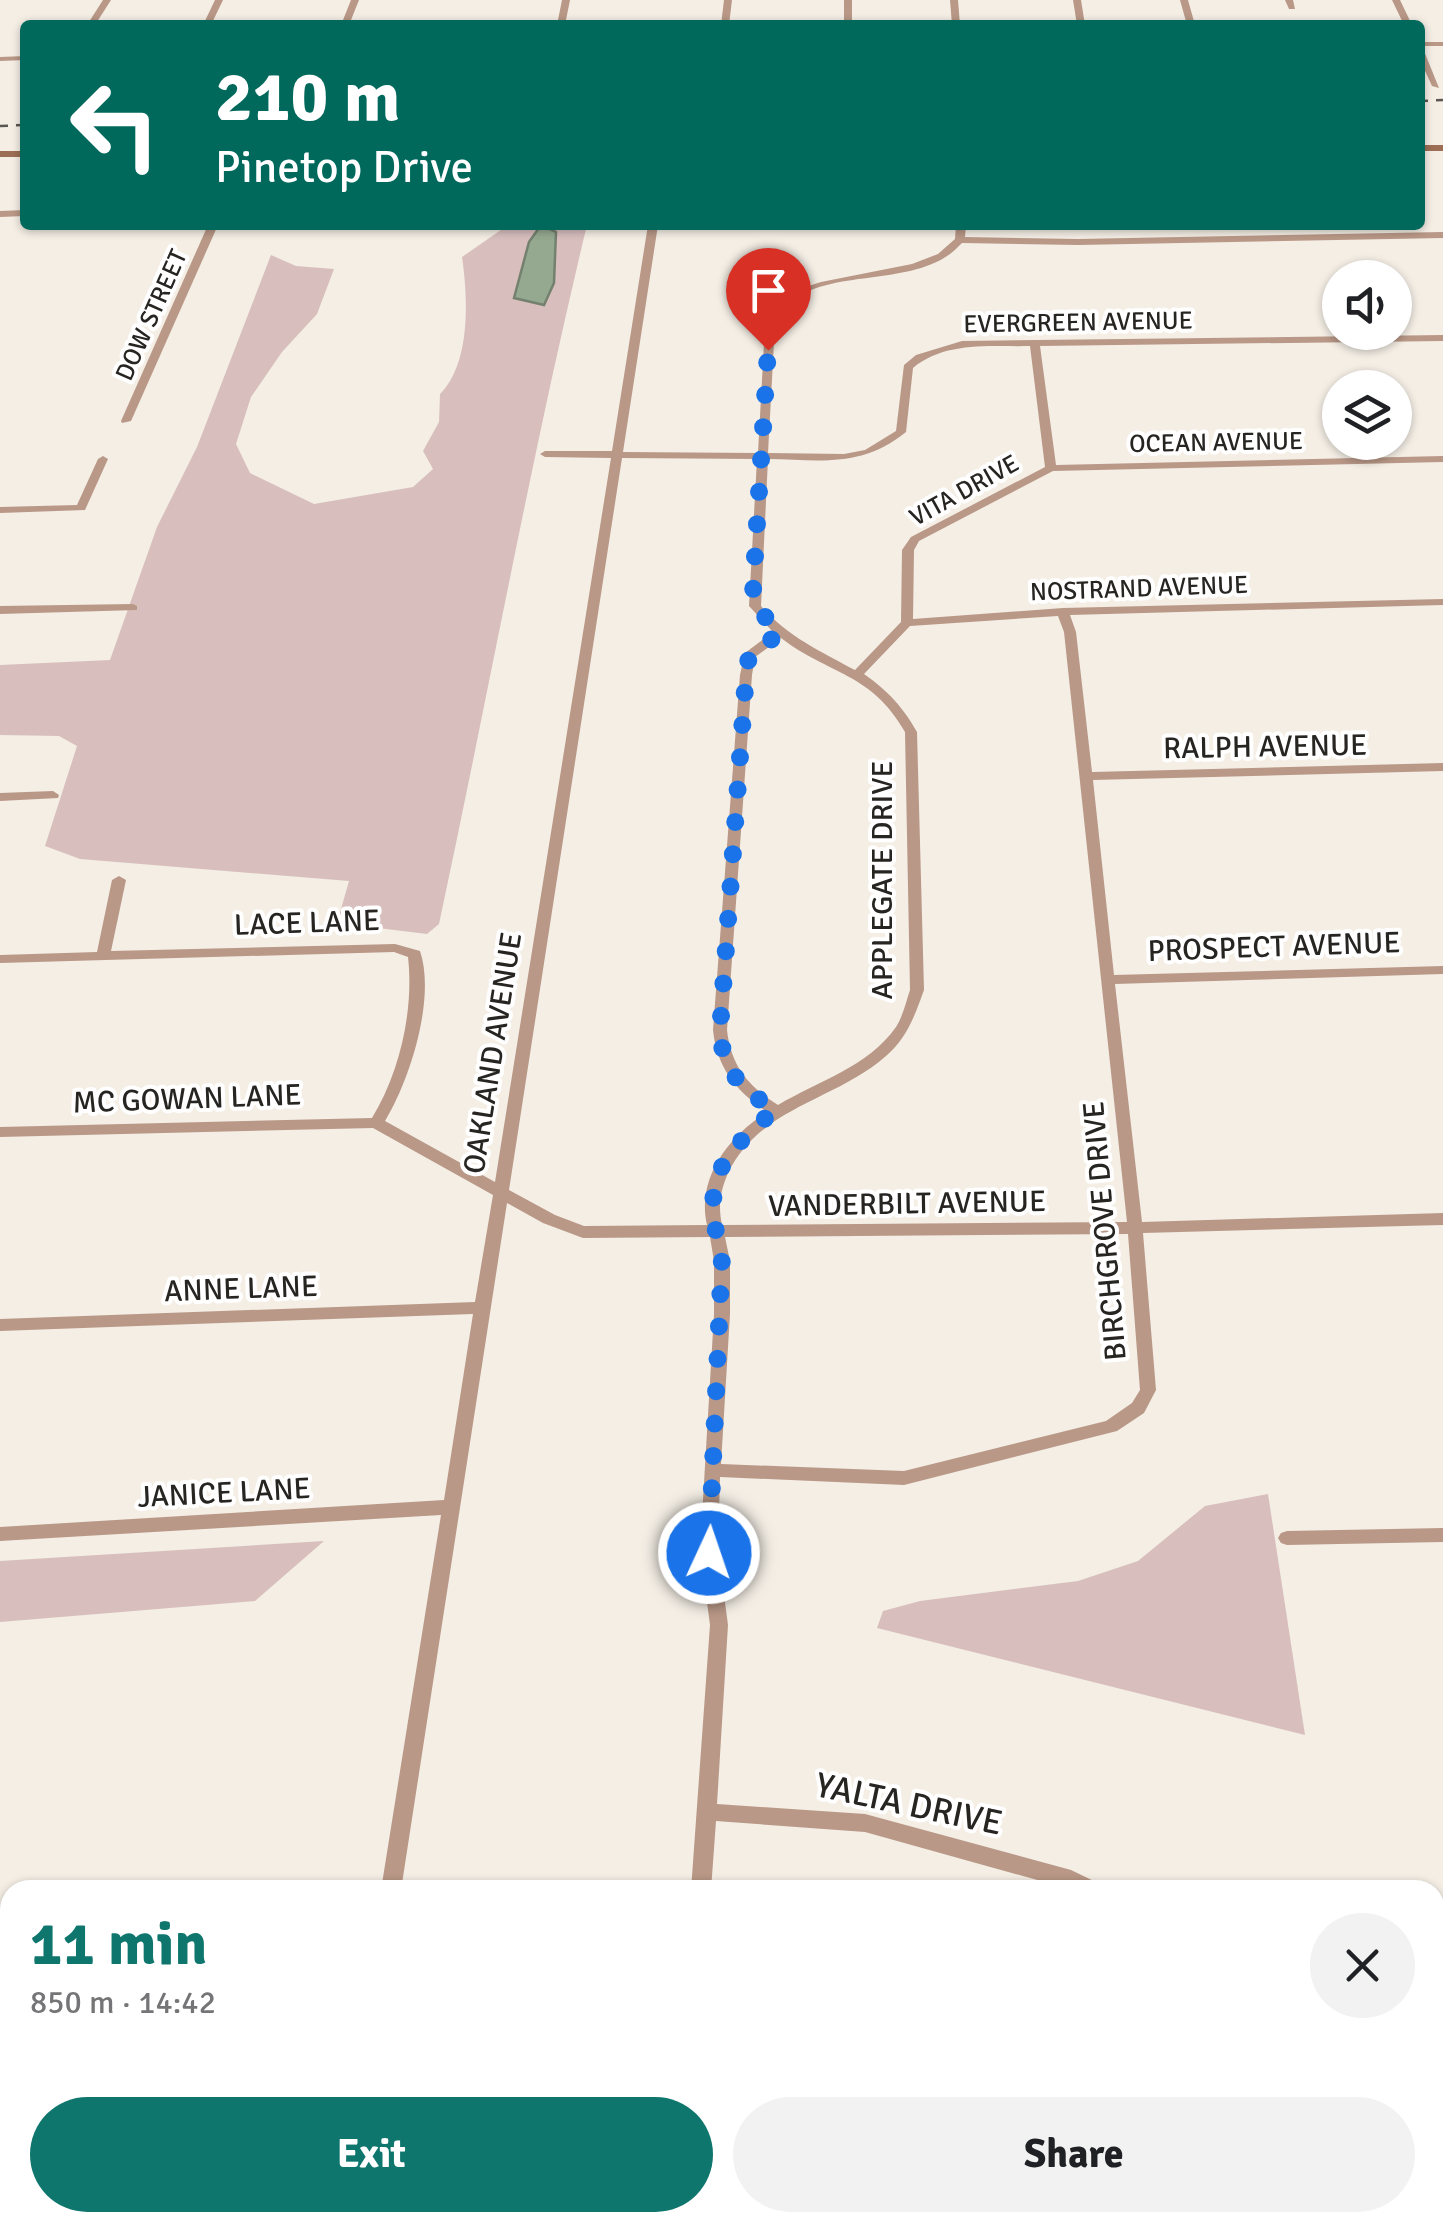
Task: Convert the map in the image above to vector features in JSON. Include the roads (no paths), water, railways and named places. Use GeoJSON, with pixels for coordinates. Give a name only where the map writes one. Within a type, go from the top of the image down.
{"type":"FeatureCollection","features":[{"type":"Feature","properties":{"kind":"street"},"geometry":{"type":"LineString","coordinates":[[1425,60],[1436,86]]}},
{"type":"Feature","properties":{"kind":"street","name":"DOW STREET"},"geometry":{"type":"LineString","coordinates":[[126,421],[211,230]]}},
{"type":"Feature","properties":{"kind":"street","name":"OAKLAND AVENUE"},"geometry":{"type":"LineString","coordinates":[[393,1880],[652,230]]}},
{"type":"Feature","properties":{"kind":"street"},"geometry":{"type":"LineString","coordinates":[[960,232],[1078,242],[1443,235]]}},
{"type":"Feature","properties":{"kind":"street","name":"APPLEGATE DRIVE"},"geometry":{"type":"LineString","coordinates":[[702,1880],[720,1620],[709,1553],[722,1295],[722,1257],[710,1211],[714,1186],[727,1158],[744,1136],[775,1110],[859,1070],[883,1053],[913,1013],[916,990],[912,732],[902,708],[858,673],[780,633],[755,606],[753,587],[773,311],[808,289],[935,262],[960,232]]}},
{"type":"Feature","properties":{"kind":"street","name":"EVERGREEN AVENUE"},"geometry":{"type":"LineString","coordinates":[[545,454],[762,458],[844,457],[868,452],[901,432],[908,367],[920,357],[962,344],[1443,338]]}},
{"type":"Feature","properties":{"kind":"street","name":"VITA DRIVE"},"geometry":{"type":"LineString","coordinates":[[908,623],[908,550],[915,539],[1050,468],[1035,344]]}},
{"type":"Feature","properties":{"kind":"street"},"geometry":{"type":"LineString","coordinates":[[0,510],[81,508],[103,458]]}},
{"type":"Feature","properties":{"kind":"street","name":"OCEAN AVENUE"},"geometry":{"type":"LineString","coordinates":[[1050,468],[1443,459]]}},
{"type":"Feature","properties":{"kind":"street","name":"NOSTRAND AVENUE"},"geometry":{"type":"LineString","coordinates":[[908,623],[1064,612],[1443,602]]}},
{"type":"Feature","properties":{"kind":"street"},"geometry":{"type":"LineString","coordinates":[[0,610],[133,608]]}},
{"type":"Feature","properties":{"kind":"street","name":"BIRCHGROVE DRIVE"},"geometry":{"type":"LineString","coordinates":[[713,1470],[904,1478],[1111,1426],[1138,1408],[1148,1390],[1135,1228],[1087,776],[1070,632],[1064,612]]}},
{"type":"Feature","properties":{"kind":"street"},"geometry":{"type":"LineString","coordinates":[[858,673],[908,623]]}},
{"type":"Feature","properties":{"kind":"street"},"geometry":{"type":"LineString","coordinates":[[775,1110],[732,1076],[721,1055],[720,1030],[746,675],[749,656],[780,633]]}},
{"type":"Feature","properties":{"kind":"street","name":"RALPH AVENUE"},"geometry":{"type":"LineString","coordinates":[[1087,776],[1443,767]]}},
{"type":"Feature","properties":{"kind":"street"},"geometry":{"type":"LineString","coordinates":[[0,797],[54,795]]}},
{"type":"Feature","properties":{"kind":"street"},"geometry":{"type":"LineString","coordinates":[[103,955],[119,880]]}},
{"type":"Feature","properties":{"kind":"street","name":"LACE LANE"},"geometry":{"type":"LineString","coordinates":[[0,959],[395,948],[415,954],[420,978],[393,1101],[376,1123]]}},
{"type":"Feature","properties":{"kind":"street","name":"PROSPECT AVENUE"},"geometry":{"type":"LineString","coordinates":[[1108,980],[1443,970]]}},
{"type":"Feature","properties":{"kind":"street"},"geometry":{"type":"LineString","coordinates":[[376,1123],[501,1192]]}},
{"type":"Feature","properties":{"kind":"street","name":"MC GOWAN LANE"},"geometry":{"type":"LineString","coordinates":[[0,1132],[376,1123]]}},
{"type":"Feature","properties":{"kind":"street","name":"VANDERBILT AVENUE"},"geometry":{"type":"LineString","coordinates":[[501,1192],[583,1232],[1135,1228],[1443,1219]]}},
{"type":"Feature","properties":{"kind":"street","name":"ANNE LANE"},"geometry":{"type":"LineString","coordinates":[[0,1325],[483,1308]]}},
{"type":"Feature","properties":{"kind":"street","name":"JANICE LANE"},"geometry":{"type":"LineString","coordinates":[[0,1534],[452,1507]]}},
{"type":"Feature","properties":{"kind":"street"},"geometry":{"type":"LineString","coordinates":[[1287,1538],[1443,1534]]}},
{"type":"Feature","properties":{"kind":"street","name":"YALTA DRIVE"},"geometry":{"type":"LineString","coordinates":[[706,1812],[865,1823],[1074,1880]]}},
{"type":"Feature","properties":{"kind":"railway"},"geometry":{"type":"LineString","coordinates":[[1425,101],[1443,100]]}},
{"type":"Feature","properties":{"kind":"railway"},"geometry":{"type":"LineString","coordinates":[[0,126],[20,125]]}}]}
